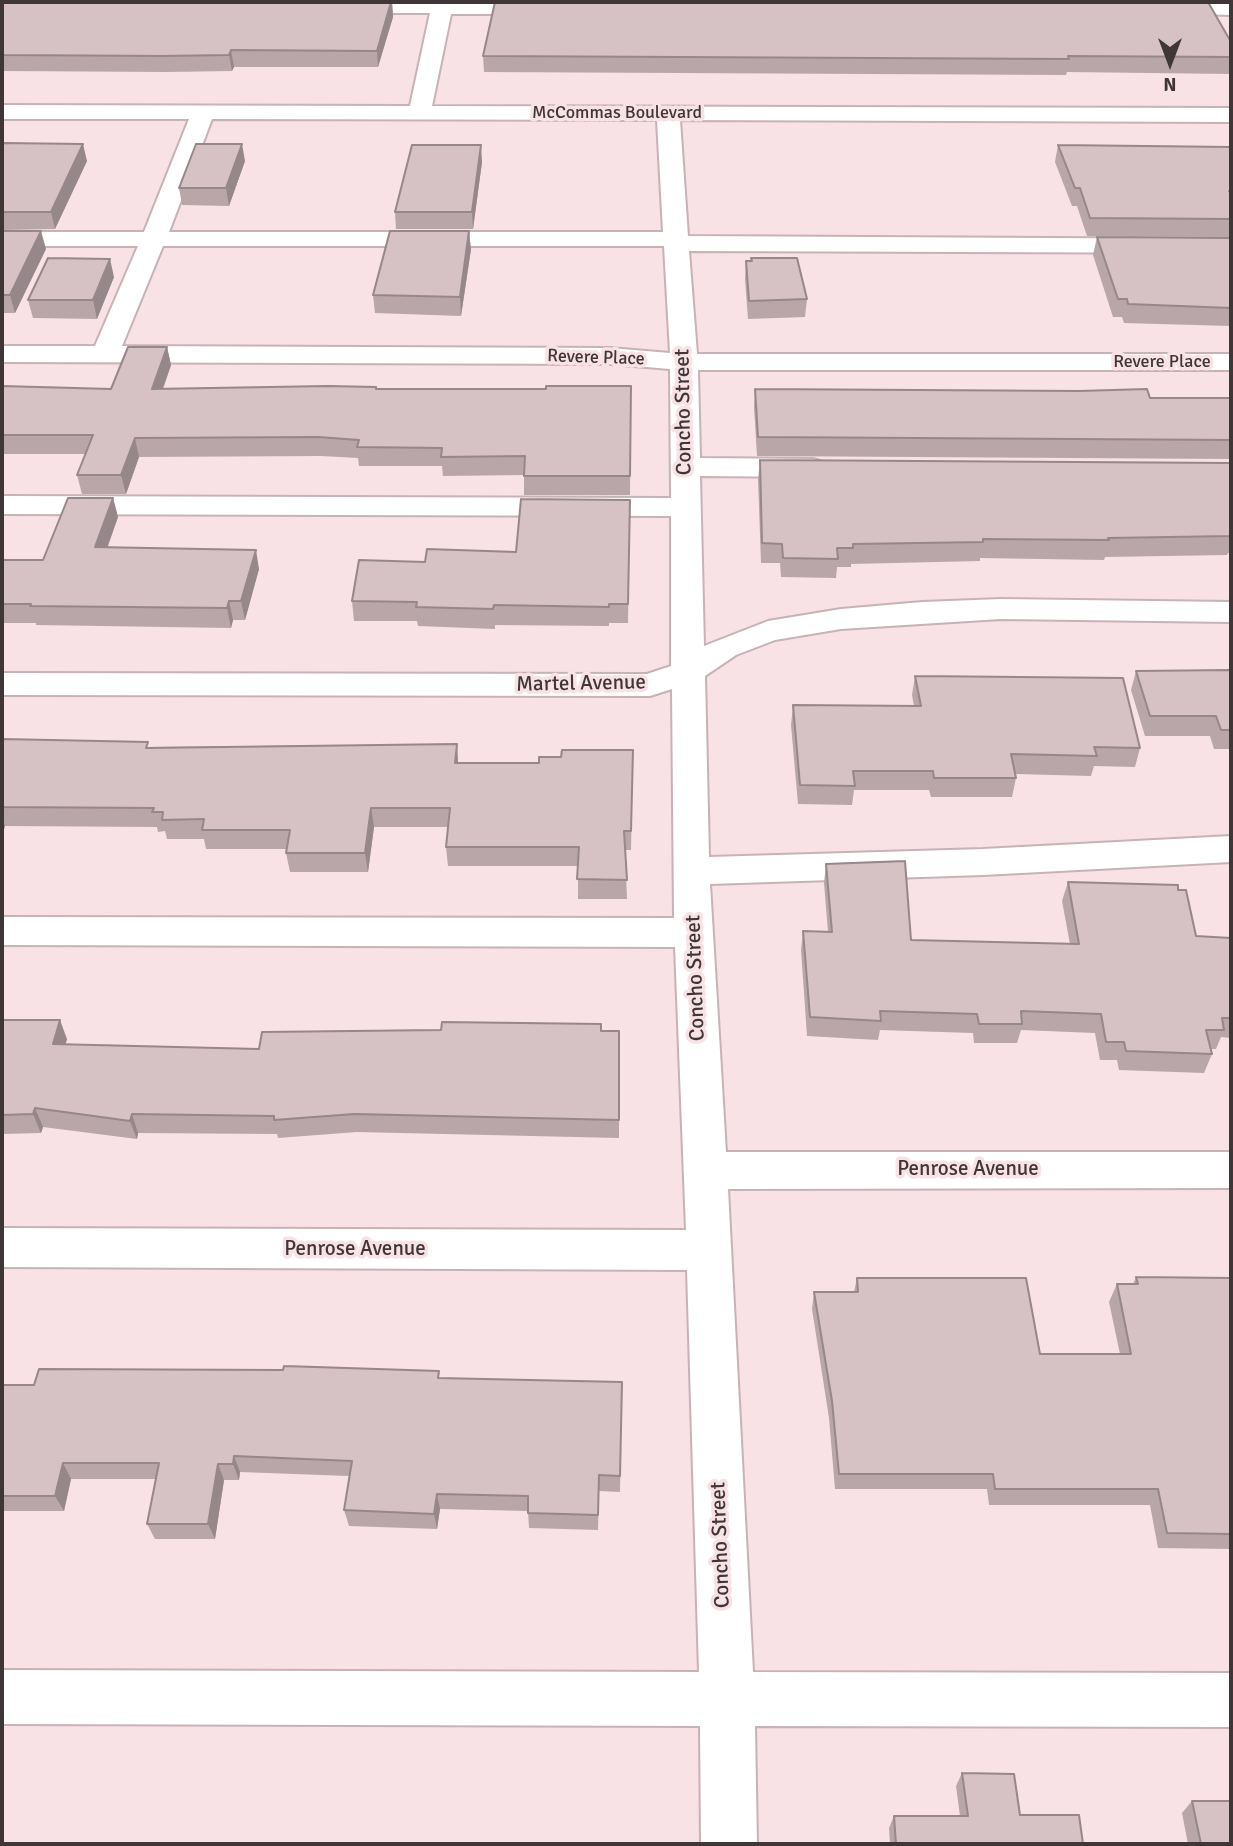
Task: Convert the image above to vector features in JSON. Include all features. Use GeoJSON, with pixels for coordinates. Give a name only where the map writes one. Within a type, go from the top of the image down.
{"type":"FeatureCollection","features":[{"type":"Feature","properties":{"kind":"street"},"geometry":{"type":"LineString","coordinates":[[420,113],[442,5]]}},
{"type":"Feature","properties":{"kind":"street"},"geometry":{"type":"LineString","coordinates":[[318,7],[442,5],[566,8]]}},
{"type":"Feature","properties":{"kind":"street"},"geometry":{"type":"LineString","coordinates":[[1134,9],[1231,9]]}},
{"type":"Feature","properties":{"kind":"street","name":"McCommas Boulevard"},"geometry":{"type":"LineString","coordinates":[[2,112],[1231,115]]}},
{"type":"Feature","properties":{"kind":"street"},"geometry":{"type":"LineString","coordinates":[[105,354],[154,239],[203,112]]}},
{"type":"Feature","properties":{"kind":"street","name":"Concho Street"},"geometry":{"type":"LineString","coordinates":[[668,113],[684,362],[691,870],[727,1700],[729,1844]]}},
{"type":"Feature","properties":{"kind":"street"},"geometry":{"type":"LineString","coordinates":[[2,239],[1231,246]]}},
{"type":"Feature","properties":{"kind":"street","name":"Revere Place"},"geometry":{"type":"LineString","coordinates":[[2,354],[610,356],[684,362],[1231,362]]}},
{"type":"Feature","properties":{"kind":"street"},"geometry":{"type":"LineString","coordinates":[[685,467],[847,468]]}},
{"type":"Feature","properties":{"kind":"street"},"geometry":{"type":"LineString","coordinates":[[2,505],[685,507]]}},
{"type":"Feature","properties":{"kind":"street","name":"Martel Avenue"},"geometry":{"type":"LineString","coordinates":[[2,684],[650,685],[687,672],[724,648],[768,631],[841,619],[1002,609],[1231,612]]}},
{"type":"Feature","properties":{"kind":"street"},"geometry":{"type":"LineString","coordinates":[[691,870],[983,862],[1231,849]]}},
{"type":"Feature","properties":{"kind":"street"},"geometry":{"type":"LineString","coordinates":[[2,931],[694,933]]}},
{"type":"Feature","properties":{"kind":"street","name":"Penrose Avenue"},"geometry":{"type":"LineString","coordinates":[[704,1171],[1231,1170]]}},
{"type":"Feature","properties":{"kind":"street","name":"Penrose Avenue"},"geometry":{"type":"LineString","coordinates":[[2,1248],[709,1250]]}},
{"type":"Feature","properties":{"kind":"street"},"geometry":{"type":"LineString","coordinates":[[2,1697],[1231,1700]]}},
{"type":"Feature","properties":{"kind":"building"},"geometry":{"type":"Polygon","coordinates":[[[2,2],[391,2],[377,51],[231,50],[229,55],[163,56],[2,55],[2,2]]]}},
{"type":"Feature","properties":{"kind":"building"},"geometry":{"type":"Polygon","coordinates":[[[495,2],[1208,2],[1231,42],[1231,57],[1068,56],[1069,59],[483,56],[495,2]]]}},
{"type":"Feature","properties":{"kind":"building"},"geometry":{"type":"Polygon","coordinates":[[[2,143],[83,144],[51,212],[2,212],[2,143]]]}},
{"type":"Feature","properties":{"kind":"building"},"geometry":{"type":"Polygon","coordinates":[[[196,144],[242,144],[226,188],[179,188],[196,144]]]}},
{"type":"Feature","properties":{"kind":"building"},"geometry":{"type":"Polygon","coordinates":[[[412,145],[481,145],[472,212],[395,212],[412,145]]]}},
{"type":"Feature","properties":{"kind":"building"},"geometry":{"type":"Polygon","coordinates":[[[1058,145],[1231,147],[1231,219],[1090,218],[1080,188],[1075,188],[1058,145]]]}},
{"type":"Feature","properties":{"kind":"building"},"geometry":{"type":"Polygon","coordinates":[[[2,231],[41,231],[10,295],[2,295],[2,231]]]}},
{"type":"Feature","properties":{"kind":"building"},"geometry":{"type":"Polygon","coordinates":[[[390,231],[469,231],[460,297],[373,295],[390,231]]]}},
{"type":"Feature","properties":{"kind":"building"},"geometry":{"type":"Polygon","coordinates":[[[1097,237],[1231,238],[1231,308],[1128,304],[1127,299],[1118,299],[1097,237]]]}},
{"type":"Feature","properties":{"kind":"building"},"geometry":{"type":"Polygon","coordinates":[[[48,258],[110,259],[93,300],[28,300],[48,258]]]}},
{"type":"Feature","properties":{"kind":"building"},"geometry":{"type":"Polygon","coordinates":[[[751,258],[797,258],[807,299],[749,301],[746,261],[752,261],[751,258]]]}},
{"type":"Feature","properties":{"kind":"building"},"geometry":{"type":"Polygon","coordinates":[[[128,347],[167,347],[152,389],[328,386],[376,389],[546,389],[546,386],[631,386],[630,476],[524,476],[525,456],[441,457],[442,448],[357,447],[359,440],[318,437],[135,438],[121,475],[77,475],[93,435],[2,435],[2,386],[111,389],[128,347]]]}},
{"type":"Feature","properties":{"kind":"building"},"geometry":{"type":"Polygon","coordinates":[[[755,389],[1147,389],[1150,398],[1231,398],[1231,440],[758,437],[755,389]]]}},
{"type":"Feature","properties":{"kind":"building"},"geometry":{"type":"Polygon","coordinates":[[[760,460],[1231,463],[1231,536],[1108,538],[1109,540],[983,539],[983,542],[853,544],[853,548],[837,548],[838,559],[783,558],[782,544],[762,543],[760,460]]]}},
{"type":"Feature","properties":{"kind":"building"},"geometry":{"type":"Polygon","coordinates":[[[68,498],[113,498],[95,547],[256,550],[241,601],[229,601],[227,608],[2,604],[2,560],[43,560],[68,498]]]}},
{"type":"Feature","properties":{"kind":"building"},"geometry":{"type":"Polygon","coordinates":[[[521,499],[630,500],[628,604],[609,604],[609,607],[494,605],[493,609],[416,607],[417,602],[352,601],[359,560],[425,562],[427,549],[516,552],[521,499]]]}},
{"type":"Feature","properties":{"kind":"building"},"geometry":{"type":"Polygon","coordinates":[[[1231,670],[1231,730],[1221,730],[1216,716],[1150,716],[1136,671],[1231,670]]]}},
{"type":"Feature","properties":{"kind":"building"},"geometry":{"type":"Polygon","coordinates":[[[915,676],[1123,678],[1140,748],[1094,747],[1097,756],[1011,754],[1016,778],[934,778],[933,771],[853,771],[855,786],[800,785],[793,705],[921,706],[915,676]]]}},
{"type":"Feature","properties":{"kind":"building"},"geometry":{"type":"Polygon","coordinates":[[[2,739],[148,742],[146,748],[457,744],[455,763],[539,763],[539,757],[561,757],[562,750],[633,750],[631,831],[624,831],[627,880],[577,879],[579,847],[446,847],[450,808],[371,808],[365,853],[286,853],[290,830],[202,830],[204,819],[162,820],[163,812],[152,812],[154,808],[2,807],[2,739]]]}},
{"type":"Feature","properties":{"kind":"building"},"geometry":{"type":"Polygon","coordinates":[[[905,861],[911,940],[1079,944],[1068,882],[1178,885],[1178,890],[1186,890],[1196,936],[1231,938],[1231,1018],[1222,1018],[1224,1030],[1206,1030],[1212,1054],[1126,1051],[1124,1042],[1106,1042],[1101,1014],[1021,1011],[1022,1024],[979,1024],[977,1014],[880,1011],[881,1021],[810,1017],[803,931],[832,932],[826,864],[905,861]]]}},
{"type":"Feature","properties":{"kind":"building"},"geometry":{"type":"Polygon","coordinates":[[[2,1020],[60,1020],[53,1044],[259,1049],[262,1032],[441,1030],[442,1022],[601,1024],[601,1031],[619,1031],[619,1120],[354,1114],[274,1120],[274,1116],[132,1114],[130,1121],[35,1108],[33,1114],[2,1115],[2,1020]]]}},
{"type":"Feature","properties":{"kind":"building"},"geometry":{"type":"Polygon","coordinates":[[[1136,1277],[1231,1278],[1231,1534],[1167,1533],[1158,1489],[995,1489],[993,1474],[839,1474],[832,1401],[814,1292],[858,1292],[857,1278],[1026,1278],[1040,1354],[1131,1354],[1117,1284],[1138,1284],[1136,1277]]]}},
{"type":"Feature","properties":{"kind":"building"},"geometry":{"type":"Polygon","coordinates":[[[284,1366],[439,1371],[438,1378],[622,1382],[620,1476],[599,1475],[598,1515],[528,1513],[528,1496],[437,1494],[434,1514],[344,1510],[352,1461],[234,1456],[233,1464],[218,1464],[208,1524],[147,1524],[159,1463],[63,1463],[55,1496],[2,1496],[2,1385],[34,1385],[39,1369],[283,1370],[284,1366]]]}},
{"type":"Feature","properties":{"kind":"building"},"geometry":{"type":"Polygon","coordinates":[[[962,1773],[1014,1774],[1020,1815],[1079,1815],[1083,1844],[896,1844],[894,1816],[968,1816],[962,1773]]]}},
{"type":"Feature","properties":{"kind":"building"},"geometry":{"type":"Polygon","coordinates":[[[1192,1801],[1231,1801],[1231,1844],[1201,1844],[1192,1801]]]}}]}
